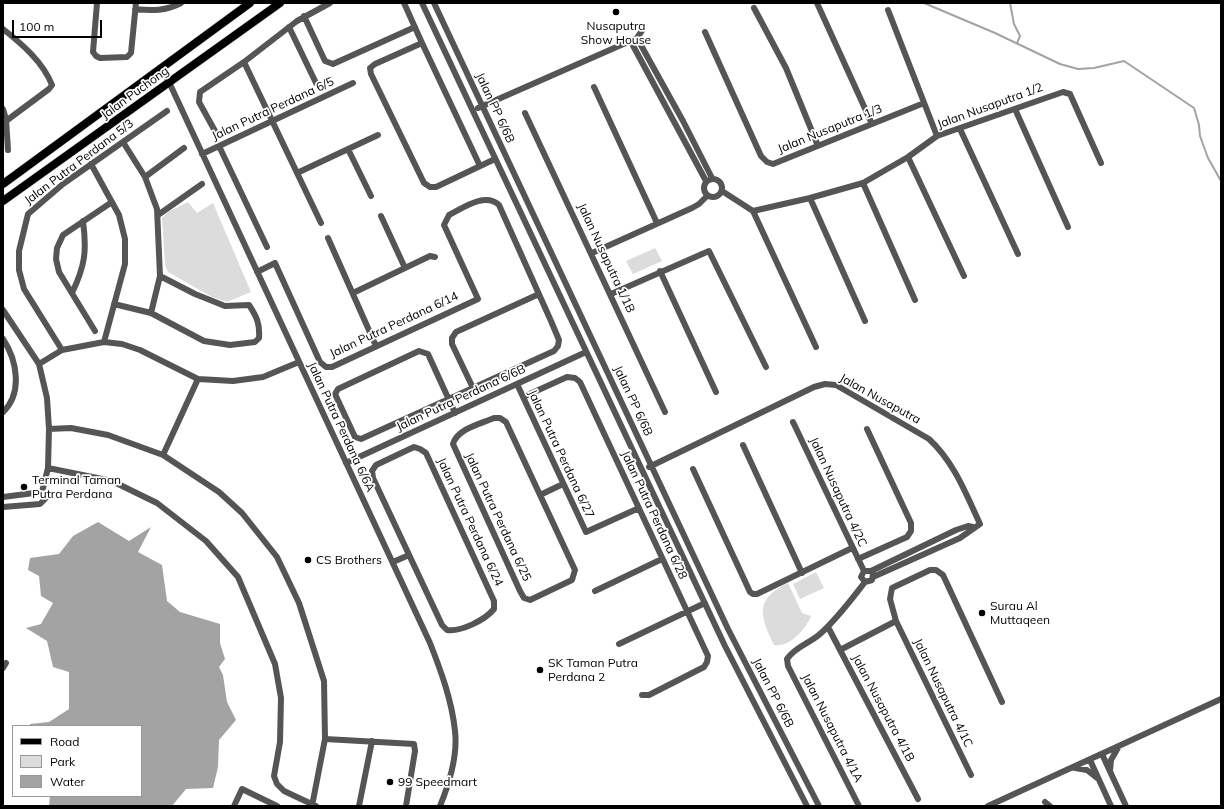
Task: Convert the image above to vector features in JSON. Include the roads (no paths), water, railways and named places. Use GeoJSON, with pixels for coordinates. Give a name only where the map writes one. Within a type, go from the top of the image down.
{"type":"FeatureCollection","features":[{"type":"Feature","properties":{"kind":"main road","name":"Jalan Puchong"},"geometry":{"type":"LineString","coordinates":[[3,184],[250,3]]}},
{"type":"Feature","properties":{"kind":"main road","name":"Jalan Puchong"},"geometry":{"type":"LineString","coordinates":[[3,201],[280,3]]}},
{"type":"Feature","properties":{"kind":"street"},"geometry":{"type":"LineString","coordinates":[[97,3],[93,52],[100,58],[127,57],[131,53],[136,6],[156,11],[171,8],[181,3]]}},
{"type":"Feature","properties":{"kind":"street"},"geometry":{"type":"LineString","coordinates":[[215,131],[199,102],[200,92],[244,62],[304,16],[330,3]]}},
{"type":"Feature","properties":{"kind":"street"},"geometry":{"type":"LineString","coordinates":[[404,3],[480,166]]}},
{"type":"Feature","properties":{"kind":"street","name":"Jalan PP 6/6B"},"geometry":{"type":"LineString","coordinates":[[422,3],[704,603],[807,806]]}},
{"type":"Feature","properties":{"kind":"street","name":"Jalan PP 6/6B"},"geometry":{"type":"LineString","coordinates":[[434,3],[481,106],[728,629],[818,806]]}},
{"type":"Feature","properties":{"kind":"street"},"geometry":{"type":"LineString","coordinates":[[817,3],[872,124]]}},
{"type":"Feature","properties":{"kind":"street"},"geometry":{"type":"LineString","coordinates":[[754,8],[786,68],[818,146]]}},
{"type":"Feature","properties":{"kind":"street"},"geometry":{"type":"LineString","coordinates":[[888,10],[937,136]]}},
{"type":"Feature","properties":{"kind":"street"},"geometry":{"type":"LineString","coordinates":[[304,16],[325,61],[333,64],[415,27]]}},
{"type":"Feature","properties":{"kind":"street"},"geometry":{"type":"LineString","coordinates":[[289,27],[316,83]]}},
{"type":"Feature","properties":{"kind":"street"},"geometry":{"type":"LineString","coordinates":[[3,29],[32,55],[52,86],[6,121]]}},
{"type":"Feature","properties":{"kind":"street"},"geometry":{"type":"LineString","coordinates":[[473,110],[633,39],[643,29]]}},
{"type":"Feature","properties":{"kind":"street","name":"Jalan Nusaputra 1/3"},"geometry":{"type":"LineString","coordinates":[[705,32],[764,160],[773,164],[924,103]]}},
{"type":"Feature","properties":{"kind":"street"},"geometry":{"type":"LineString","coordinates":[[633,39],[674,103],[712,178],[721,182],[722,191]]}},
{"type":"Feature","properties":{"kind":"street"},"geometry":{"type":"LineString","coordinates":[[633,39],[666,108],[706,181]]}},
{"type":"Feature","properties":{"kind":"street"},"geometry":{"type":"LineString","coordinates":[[422,43],[375,64],[370,68],[371,74],[424,183],[430,187],[436,187],[495,159]]}},
{"type":"Feature","properties":{"kind":"street"},"geometry":{"type":"LineString","coordinates":[[244,62],[321,223]]}},
{"type":"Feature","properties":{"kind":"street","name":"Jalan Putra Perdana 6/6A"},"geometry":{"type":"LineString","coordinates":[[162,67],[393,562],[439,665],[455,732],[454,759],[440,806]]}},
{"type":"Feature","properties":{"kind":"street","name":"Jalan Putra Perdana 6/5"},"geometry":{"type":"LineString","coordinates":[[202,154],[353,83]]}},
{"type":"Feature","properties":{"kind":"street"},"geometry":{"type":"LineString","coordinates":[[594,87],[657,223]]}},
{"type":"Feature","properties":{"kind":"street","name":"Jalan Nusaputra 1/2"},"geometry":{"type":"LineString","coordinates":[[753,211],[810,198],[863,183],[908,157],[937,136],[1063,92],[1070,94],[1101,163]]}},
{"type":"Feature","properties":{"kind":"street"},"geometry":{"type":"LineString","coordinates":[[666,108],[674,103]]}},
{"type":"Feature","properties":{"kind":"street"},"geometry":{"type":"LineString","coordinates":[[3,109],[6,121],[8,150]]}},
{"type":"Feature","properties":{"kind":"street"},"geometry":{"type":"LineString","coordinates":[[1015,109],[1068,227]]}},
{"type":"Feature","properties":{"kind":"street","name":"Jalan Putra Perdana 5/3"},"geometry":{"type":"LineString","coordinates":[[62,350],[24,289],[19,270],[19,251],[28,214],[91,164],[167,111]]}},
{"type":"Feature","properties":{"kind":"street","name":"Jalan Nusaputra 1/1B"},"geometry":{"type":"LineString","coordinates":[[525,112],[665,412]]}},
{"type":"Feature","properties":{"kind":"street"},"geometry":{"type":"LineString","coordinates":[[676,126],[684,121]]}},
{"type":"Feature","properties":{"kind":"street"},"geometry":{"type":"LineString","coordinates":[[960,129],[1018,254]]}},
{"type":"Feature","properties":{"kind":"street"},"geometry":{"type":"LineString","coordinates":[[297,173],[378,135]]}},
{"type":"Feature","properties":{"kind":"street"},"geometry":{"type":"LineString","coordinates":[[123,142],[145,177],[158,215],[160,276],[151,313]]}},
{"type":"Feature","properties":{"kind":"street"},"geometry":{"type":"LineString","coordinates":[[219,146],[266,247]]}},
{"type":"Feature","properties":{"kind":"street"},"geometry":{"type":"LineString","coordinates":[[145,177],[184,148]]}},
{"type":"Feature","properties":{"kind":"street"},"geometry":{"type":"LineString","coordinates":[[348,149],[371,196]]}},
{"type":"Feature","properties":{"kind":"street"},"geometry":{"type":"LineString","coordinates":[[908,157],[964,276]]}},
{"type":"Feature","properties":{"kind":"street"},"geometry":{"type":"LineString","coordinates":[[91,164],[119,215],[125,240],[125,264],[104,342]]}},
{"type":"Feature","properties":{"kind":"street"},"geometry":{"type":"LineString","coordinates":[[707,196],[703,189],[706,181],[712,178]]}},
{"type":"Feature","properties":{"kind":"street"},"geometry":{"type":"LineString","coordinates":[[863,183],[915,300]]}},
{"type":"Feature","properties":{"kind":"street"},"geometry":{"type":"LineString","coordinates":[[158,215],[202,184]]}},
{"type":"Feature","properties":{"kind":"street"},"geometry":{"type":"LineString","coordinates":[[592,253],[692,208],[707,196],[716,197],[722,191]]}},
{"type":"Feature","properties":{"kind":"street"},"geometry":{"type":"LineString","coordinates":[[722,191],[753,211],[816,347]]}},
{"type":"Feature","properties":{"kind":"street"},"geometry":{"type":"LineString","coordinates":[[810,198],[865,321]]}},
{"type":"Feature","properties":{"kind":"street","name":"Jalan Putra Perdana 6/14"},"geometry":{"type":"LineString","coordinates":[[257,272],[275,263],[320,362],[326,367],[332,367],[478,299],[444,225],[449,215],[479,201],[488,199],[499,205],[539,294]]}},
{"type":"Feature","properties":{"kind":"street"},"geometry":{"type":"LineString","coordinates":[[95,331],[59,272],[56,259],[57,248],[63,235],[112,202]]}},
{"type":"Feature","properties":{"kind":"street"},"geometry":{"type":"LineString","coordinates":[[381,216],[405,268]]}},
{"type":"Feature","properties":{"kind":"street"},"geometry":{"type":"LineString","coordinates":[[72,293],[84,266],[86,240],[83,221]]}},
{"type":"Feature","properties":{"kind":"street"},"geometry":{"type":"LineString","coordinates":[[328,238],[376,346]]}},
{"type":"Feature","properties":{"kind":"street"},"geometry":{"type":"LineString","coordinates":[[611,294],[660,271],[709,251],[766,367]]}},
{"type":"Feature","properties":{"kind":"street"},"geometry":{"type":"LineString","coordinates":[[353,293],[430,256],[434,257]]}},
{"type":"Feature","properties":{"kind":"street"},"geometry":{"type":"LineString","coordinates":[[660,271],[716,392]]}},
{"type":"Feature","properties":{"kind":"street"},"geometry":{"type":"LineString","coordinates":[[114,304],[151,313],[204,341],[230,345],[255,342],[259,338],[260,329],[257,318],[249,305],[224,306],[195,294],[160,276]]}},
{"type":"Feature","properties":{"kind":"street"},"geometry":{"type":"LineString","coordinates":[[455,413],[449,398],[428,354],[419,350],[338,389],[335,394],[355,437],[358,439],[449,398],[473,388],[554,351],[558,346],[559,340],[539,294],[456,332],[452,338],[452,344],[473,388]]}},
{"type":"Feature","properties":{"kind":"street"},"geometry":{"type":"LineString","coordinates":[[3,310],[5,318],[39,364],[47,398],[49,429],[48,468],[42,492],[45,499],[40,504],[3,506]]}},
{"type":"Feature","properties":{"kind":"street"},"geometry":{"type":"LineString","coordinates":[[3,339],[15,362],[16,382],[13,395],[3,412]]}},
{"type":"Feature","properties":{"kind":"street"},"geometry":{"type":"LineString","coordinates":[[39,364],[62,350],[104,342],[122,344],[140,350],[198,379],[233,381],[263,377],[299,362]]}},
{"type":"Feature","properties":{"kind":"street","name":"Jalan Putra Perdana 6/6B"},"geometry":{"type":"LineString","coordinates":[[346,464],[586,352]]}},
{"type":"Feature","properties":{"kind":"street","name":"Jalan Putra Perdana 6/28"},"geometry":{"type":"LineString","coordinates":[[523,397],[567,377],[576,378],[580,382],[708,656],[708,662],[704,667],[649,695],[642,695]]}},
{"type":"Feature","properties":{"kind":"street"},"geometry":{"type":"LineString","coordinates":[[163,455],[198,379]]}},
{"type":"Feature","properties":{"kind":"street","name":"Jalan Putra Perdana 6/27"},"geometry":{"type":"LineString","coordinates":[[517,384],[586,532],[638,508]]}},
{"type":"Feature","properties":{"kind":"street","name":"Jalan Nusaputra"},"geometry":{"type":"LineString","coordinates":[[642,470],[814,387],[825,384],[836,385],[929,439],[941,450],[958,478],[980,524],[973,527],[968,526],[956,530],[869,573]]}},
{"type":"Feature","properties":{"kind":"street","name":"Jalan Putra Perdana 6/25"},"geometry":{"type":"LineString","coordinates":[[494,418],[500,418],[506,422],[540,495],[573,565],[575,575],[572,580],[530,600],[524,598],[453,444],[455,438],[460,433],[494,418]]}},
{"type":"Feature","properties":{"kind":"street","name":"Jalan Nusaputra 4/2C"},"geometry":{"type":"LineString","coordinates":[[793,422],[852,548],[858,559],[869,573]]}},
{"type":"Feature","properties":{"kind":"street"},"geometry":{"type":"LineString","coordinates":[[48,468],[112,481],[157,503],[206,541],[238,577],[275,664],[281,698],[280,742],[274,776],[277,784],[284,790],[314,806],[325,739],[324,680],[300,603],[277,557],[242,513],[219,492],[163,455],[108,435],[71,428],[49,429]]}},
{"type":"Feature","properties":{"kind":"street"},"geometry":{"type":"LineString","coordinates":[[858,559],[907,537],[911,531],[911,523],[867,429]]}},
{"type":"Feature","properties":{"kind":"street"},"geometry":{"type":"LineString","coordinates":[[743,445],[802,573]]}},
{"type":"Feature","properties":{"kind":"street","name":"Jalan Putra Perdana 6/24"},"geometry":{"type":"LineString","coordinates":[[414,447],[426,453],[494,601],[494,609],[484,618],[454,631],[447,630],[442,625],[409,555],[373,478],[372,471],[376,465],[414,447]]}},
{"type":"Feature","properties":{"kind":"street"},"geometry":{"type":"LineString","coordinates":[[693,469],[752,594],[757,594],[852,548]]}},
{"type":"Feature","properties":{"kind":"street"},"geometry":{"type":"LineString","coordinates":[[540,495],[563,484]]}},
{"type":"Feature","properties":{"kind":"street"},"geometry":{"type":"LineString","coordinates":[[3,497],[42,492]]}},
{"type":"Feature","properties":{"kind":"street"},"geometry":{"type":"LineString","coordinates":[[393,562],[409,555]]}},
{"type":"Feature","properties":{"kind":"street"},"geometry":{"type":"LineString","coordinates":[[595,592],[662,559]]}},
{"type":"Feature","properties":{"kind":"street","name":"Jalan Nusaputra 4/1C"},"geometry":{"type":"LineString","coordinates":[[971,775],[896,621],[890,599],[892,588],[930,570],[940,572],[943,575],[1002,702]]}},
{"type":"Feature","properties":{"kind":"street"},"geometry":{"type":"LineString","coordinates":[[828,627],[865,582],[869,582],[869,573],[861,577],[865,582]]}},
{"type":"Feature","properties":{"kind":"street"},"geometry":{"type":"LineString","coordinates":[[619,644],[704,603]]}},
{"type":"Feature","properties":{"kind":"street"},"geometry":{"type":"LineString","coordinates":[[840,650],[896,621]]}},
{"type":"Feature","properties":{"kind":"street","name":"Jalan Nusaputra 4/1B"},"geometry":{"type":"LineString","coordinates":[[828,627],[918,799]]}},
{"type":"Feature","properties":{"kind":"street","name":"Jalan Nusaputra 4/1A"},"geometry":{"type":"LineString","coordinates":[[828,627],[816,638],[793,652],[787,659],[788,666],[859,806]]}},
{"type":"Feature","properties":{"kind":"street"},"geometry":{"type":"LineString","coordinates":[[988,806],[1074,768],[1120,745],[1221,699]]}},
{"type":"Feature","properties":{"kind":"street"},"geometry":{"type":"LineString","coordinates":[[325,739],[414,744],[415,751],[406,806]]}},
{"type":"Feature","properties":{"kind":"street"},"geometry":{"type":"LineString","coordinates":[[359,806],[372,742]]}},
{"type":"Feature","properties":{"kind":"street"},"geometry":{"type":"LineString","coordinates":[[1110,771],[1111,760],[1120,745]]}},
{"type":"Feature","properties":{"kind":"street"},"geometry":{"type":"LineString","coordinates":[[1102,754],[1126,806]]}},
{"type":"Feature","properties":{"kind":"street"},"geometry":{"type":"LineString","coordinates":[[1090,760],[1111,806]]}},
{"type":"Feature","properties":{"kind":"street"},"geometry":{"type":"LineString","coordinates":[[1074,768],[1087,770],[1099,780]]}},
{"type":"Feature","properties":{"kind":"street"},"geometry":{"type":"LineString","coordinates":[[234,806],[242,789],[277,806]]}},
{"type":"Feature","properties":{"kind":"street"},"geometry":{"type":"LineString","coordinates":[[1045,802],[1050,806]]}},
{"type":"Feature","properties":{"kind":"water"},"geometry":{"type":"Polygon","coordinates":[[[98,522],[129,541],[151,527],[138,552],[162,565],[167,601],[180,612],[220,624],[220,643],[225,659],[219,667],[223,675],[227,702],[236,720],[219,740],[218,767],[213,788],[186,789],[172,806],[49,806],[50,797],[142,797],[142,725],[30,725],[49,722],[69,709],[69,672],[53,667],[47,641],[26,628],[41,624],[53,603],[41,596],[39,576],[28,570],[30,558],[59,554],[73,536],[98,522]]]}},
{"type":"Feature","properties":{"kind":"waterway"},"geometry":{"type":"LineString","coordinates":[[924,3],[995,33],[1060,64],[1078,69],[1094,68],[1124,61],[1194,108],[1199,125],[1200,136],[1208,158],[1221,181]]}},
{"type":"Feature","properties":{"kind":"waterway"},"geometry":{"type":"LineString","coordinates":[[1010,3],[1014,24],[1020,36],[1017,43]]}},
{"type":"Feature","properties":{"kind":"place","name":"Nusaputra Show House"},"geometry":{"type":"Point","coordinates":[616,12]}},
{"type":"Feature","properties":{"kind":"place","name":"Terminal Taman Putra Perdana"},"geometry":{"type":"Point","coordinates":[24,487]}},
{"type":"Feature","properties":{"kind":"place","name":"CS Brothers"},"geometry":{"type":"Point","coordinates":[308,560]}},
{"type":"Feature","properties":{"kind":"place","name":"Surau Al Muttaqeen"},"geometry":{"type":"Point","coordinates":[982,613]}},
{"type":"Feature","properties":{"kind":"place","name":"SK Taman Putra Perdana 2"},"geometry":{"type":"Point","coordinates":[540,670]}},
{"type":"Feature","properties":{"kind":"place","name":"99 Speedmart"},"geometry":{"type":"Point","coordinates":[390,782]}}]}
